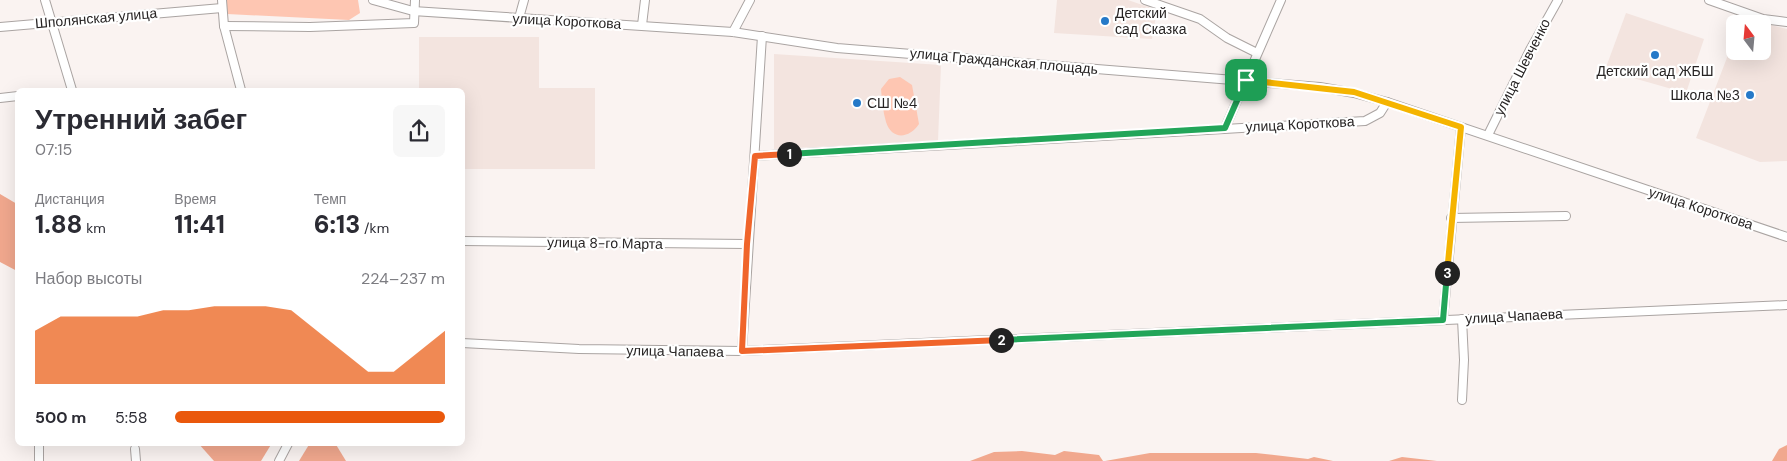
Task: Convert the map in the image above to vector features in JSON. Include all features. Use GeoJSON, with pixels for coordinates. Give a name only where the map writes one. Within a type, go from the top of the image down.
{"type":"FeatureCollection","features":[{"type":"Feature","properties":{"kind":"street"},"geometry":{"type":"LineString","coordinates":[[45,0],[71,88]]}},
{"type":"Feature","properties":{"kind":"street","name":"улица Короткова"},"geometry":{"type":"LineString","coordinates":[[373,0],[413,11],[642,25],[762,36]]}},
{"type":"Feature","properties":{"kind":"street"},"geometry":{"type":"LineString","coordinates":[[224,26],[328,26],[414,23],[413,11],[415,0]]}},
{"type":"Feature","properties":{"kind":"street"},"geometry":{"type":"LineString","coordinates":[[520,18],[524,0]]}},
{"type":"Feature","properties":{"kind":"street"},"geometry":{"type":"LineString","coordinates":[[642,25],[645,0]]}},
{"type":"Feature","properties":{"kind":"street"},"geometry":{"type":"LineString","coordinates":[[733,32],[750,0]]}},
{"type":"Feature","properties":{"kind":"street"},"geometry":{"type":"LineString","coordinates":[[1145,0],[1200,19],[1227,38],[1257,53]]}},
{"type":"Feature","properties":{"kind":"street"},"geometry":{"type":"LineString","coordinates":[[1225,128],[1281,0]]}},
{"type":"Feature","properties":{"kind":"street","name":"улица Шевченко"},"geometry":{"type":"LineString","coordinates":[[1488,135],[1530,50],[1558,0]]}},
{"type":"Feature","properties":{"kind":"street"},"geometry":{"type":"LineString","coordinates":[[1708,0],[1763,19],[1787,22]]}},
{"type":"Feature","properties":{"kind":"street"},"geometry":{"type":"LineString","coordinates":[[222,4],[224,26],[240,88]]}},
{"type":"Feature","properties":{"kind":"street","name":"Шполянская улица"},"geometry":{"type":"LineString","coordinates":[[0,27],[222,4]]}},
{"type":"Feature","properties":{"kind":"street"},"geometry":{"type":"LineString","coordinates":[[742,351],[747,244],[755,156],[762,36]]}},
{"type":"Feature","properties":{"kind":"street","name":"улица Гражданская площадь"},"geometry":{"type":"LineString","coordinates":[[762,36],[837,48],[1246,80]]}},
{"type":"Feature","properties":{"kind":"street","name":"улица Короткова"},"geometry":{"type":"LineString","coordinates":[[1246,80],[1354,92],[1488,135],[1787,237]]}},
{"type":"Feature","properties":{"kind":"street"},"geometry":{"type":"LineString","coordinates":[[0,98],[15,96]]}},
{"type":"Feature","properties":{"kind":"street","name":"улица Короткова"},"geometry":{"type":"LineString","coordinates":[[755,156],[1365,121],[1380,113],[1387,102]]}},
{"type":"Feature","properties":{"kind":"street"},"geometry":{"type":"LineString","coordinates":[[1443,320],[1451,218],[1461,127]]}},
{"type":"Feature","properties":{"kind":"street"},"geometry":{"type":"LineString","coordinates":[[1451,218],[1566,216]]}},
{"type":"Feature","properties":{"kind":"street","name":"улица 8-го Марта"},"geometry":{"type":"LineString","coordinates":[[465,241],[747,244]]}},
{"type":"Feature","properties":{"kind":"street","name":"улица Чапаева"},"geometry":{"type":"LineString","coordinates":[[465,343],[579,349],[742,351],[1787,305]]}},
{"type":"Feature","properties":{"kind":"street"},"geometry":{"type":"LineString","coordinates":[[1462,319],[1464,360],[1462,400]]}},
{"type":"Feature","properties":{"kind":"street"},"geometry":{"type":"LineString","coordinates":[[39,446],[40,461]]}},
{"type":"Feature","properties":{"kind":"street"},"geometry":{"type":"LineString","coordinates":[[279,461],[287,446]]}},
{"type":"Feature","properties":{"kind":"street"},"geometry":{"type":"LineString","coordinates":[[135,449],[136,461]]}},
{"type":"Feature","properties":{"kind":"shaded area"},"geometry":{"type":"Polygon","coordinates":[[[226,0],[358,0],[360,13],[349,20],[227,14],[226,0]]]}},
{"type":"Feature","properties":{"kind":"shaded area","name":"Детский сад Сказка"},"geometry":{"type":"Polygon","coordinates":[[[1057,0],[1128,0],[1157,10],[1152,39],[1054,33],[1057,0]]]}},
{"type":"Feature","properties":{"kind":"shaded area","name":"Детский сад ЖБШ"},"geometry":{"type":"Polygon","coordinates":[[[1626,13],[1704,39],[1686,93],[1605,70],[1626,13]]]}},
{"type":"Feature","properties":{"kind":"shaded area","name":"Школа №3"},"geometry":{"type":"Polygon","coordinates":[[[1771,25],[1787,29],[1787,161],[1760,162],[1696,138],[1726,60],[1771,60],[1771,25]]]}},
{"type":"Feature","properties":{"kind":"shaded area"},"geometry":{"type":"Polygon","coordinates":[[[419,37],[539,37],[539,88],[595,88],[595,169],[465,169],[465,88],[419,88],[419,37]]]}},
{"type":"Feature","properties":{"kind":"shaded area","name":"СШ №4"},"geometry":{"type":"Polygon","coordinates":[[[774,54],[941,65],[938,141],[774,149],[774,54]]]}},
{"type":"Feature","properties":{"kind":"shaded area"},"geometry":{"type":"Polygon","coordinates":[[[900,77],[912,85],[919,124],[906,135],[897,135],[892,132],[886,122],[883,110],[881,89],[889,79],[900,77]]]}},
{"type":"Feature","properties":{"kind":"shaded area"},"geometry":{"type":"Polygon","coordinates":[[[0,194],[15,203],[15,270],[0,262],[0,194]]]}},
{"type":"Feature","properties":{"kind":"shaded area"},"geometry":{"type":"Polygon","coordinates":[[[1787,445],[1787,461],[1772,461],[1779,449],[1787,445]]]}},
{"type":"Feature","properties":{"kind":"shaded area"},"geometry":{"type":"Polygon","coordinates":[[[201,446],[270,446],[261,461],[214,461],[201,446]]]}},
{"type":"Feature","properties":{"kind":"shaded area"},"geometry":{"type":"Polygon","coordinates":[[[308,446],[337,446],[346,461],[299,461],[308,446]]]}},
{"type":"Feature","properties":{"kind":"shaded area"},"geometry":{"type":"Polygon","coordinates":[[[1022,451],[1055,455],[1064,451],[1099,455],[1103,461],[970,461],[994,452],[1022,451]]]}},
{"type":"Feature","properties":{"kind":"shaded area"},"geometry":{"type":"Polygon","coordinates":[[[1150,453],[1256,453],[1308,459],[1314,457],[1333,461],[1105,461],[1150,453]]]}},
{"type":"Feature","properties":{"kind":"shaded area"},"geometry":{"type":"Polygon","coordinates":[[[1402,457],[1437,461],[1389,461],[1402,457]]]}},
{"type":"Feature","properties":{"kind":"place","name":"Детский сад Сказка"},"geometry":{"type":"Point","coordinates":[1105,21]}},
{"type":"Feature","properties":{"kind":"place","name":"Детский сад ЖБШ"},"geometry":{"type":"Point","coordinates":[1655,55]}},
{"type":"Feature","properties":{"kind":"place","name":"Школа №3"},"geometry":{"type":"Point","coordinates":[1750,95]}},
{"type":"Feature","properties":{"kind":"place","name":"СШ №4"},"geometry":{"type":"Point","coordinates":[857,103]}},
{"type":"Feature","properties":{"kind":"route"},"geometry":{"type":"LineString","coordinates":[[1246,80],[1354,92],[1461,127],[1451,218],[1443,320],[742,351],[747,244],[755,156],[1225,128],[1246,80]]}}]}
